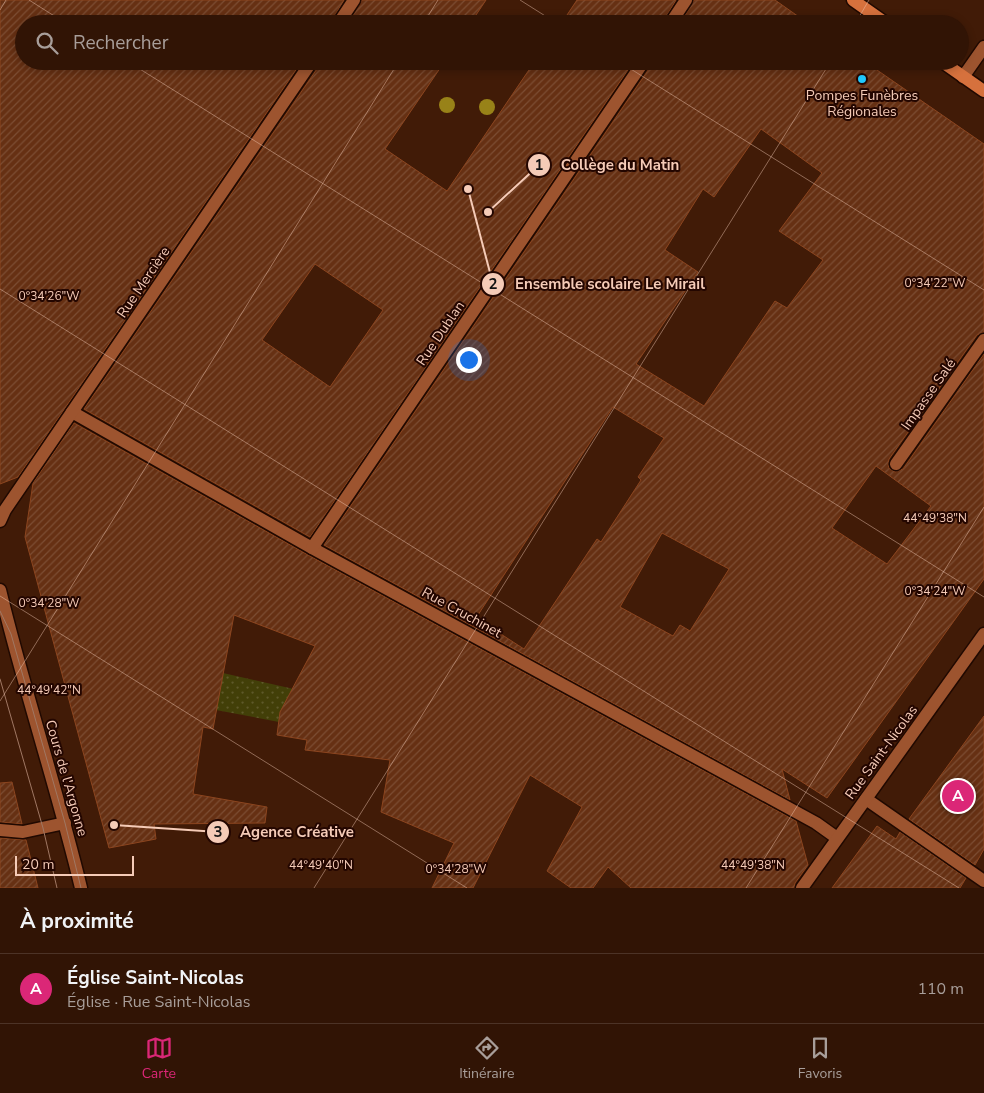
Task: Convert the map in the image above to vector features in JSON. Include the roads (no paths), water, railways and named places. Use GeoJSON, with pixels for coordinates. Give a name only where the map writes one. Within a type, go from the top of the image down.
{"type":"FeatureCollection","features":[{"type":"Feature","properties":{"kind":"main road"},"geometry":{"type":"LineString","coordinates":[[853,0],[874,15]]}},
{"type":"Feature","properties":{"kind":"main road"},"geometry":{"type":"LineString","coordinates":[[953,70],[984,91]]}},
{"type":"Feature","properties":{"kind":"street"},"geometry":{"type":"LineString","coordinates":[[344,15],[354,0]]}},
{"type":"Feature","properties":{"kind":"street"},"geometry":{"type":"LineString","coordinates":[[676,15],[686,0]]}},
{"type":"Feature","properties":{"kind":"street"},"geometry":{"type":"LineString","coordinates":[[969,68],[984,47]]}},
{"type":"Feature","properties":{"kind":"street","name":"Rue Mercière"},"geometry":{"type":"LineString","coordinates":[[0,520],[306,70]]}},
{"type":"Feature","properties":{"kind":"street","name":"Rue Dublan"},"geometry":{"type":"LineString","coordinates":[[312,548],[638,70]]}},
{"type":"Feature","properties":{"kind":"street"},"geometry":{"type":"LineString","coordinates":[[963,77],[968,70]]}},
{"type":"Feature","properties":{"kind":"street","name":"Impasse Salé"},"geometry":{"type":"LineString","coordinates":[[896,464],[984,340]]}},
{"type":"Feature","properties":{"kind":"street","name":"Rue Cruchinet"},"geometry":{"type":"LineString","coordinates":[[72,412],[312,548],[816,823],[837,838]]}},
{"type":"Feature","properties":{"kind":"street","name":"Cours de l'Argonne"},"geometry":{"type":"LineString","coordinates":[[0,590],[13,644],[65,823],[81,888]]}},
{"type":"Feature","properties":{"kind":"street","name":"Rue Saint-Nicolas"},"geometry":{"type":"LineString","coordinates":[[802,888],[984,634]]}},
{"type":"Feature","properties":{"kind":"street"},"geometry":{"type":"LineString","coordinates":[[866,799],[984,881]]}},
{"type":"Feature","properties":{"kind":"street"},"geometry":{"type":"LineString","coordinates":[[0,830],[23,832],[65,823]]}},
{"type":"Feature","properties":{"kind":"tram line"},"geometry":{"type":"LineString","coordinates":[[0,611],[11,634],[65,823],[81,888]]}},
{"type":"Feature","properties":{"kind":"tram line"},"geometry":{"type":"LineString","coordinates":[[0,679],[43,828],[57,888]]}},
{"type":"Feature","properties":{"kind":"place","name":"Pompes Funèbres Régionales"},"geometry":{"type":"Point","coordinates":[862,79]}},
{"type":"Feature","properties":{"kind":"place","name":"Ensemble scolaire Le Mirail"},"geometry":{"type":"Point","coordinates":[468,189]}},
{"type":"Feature","properties":{"kind":"place","name":"Collège du Matin"},"geometry":{"type":"Point","coordinates":[488,212]}},
{"type":"Feature","properties":{"kind":"place","name":"Église Saint-Nicolas"},"geometry":{"type":"Point","coordinates":[958,796]}},
{"type":"Feature","properties":{"kind":"place","name":"Agence Créative"},"geometry":{"type":"Point","coordinates":[114,825]}}]}
